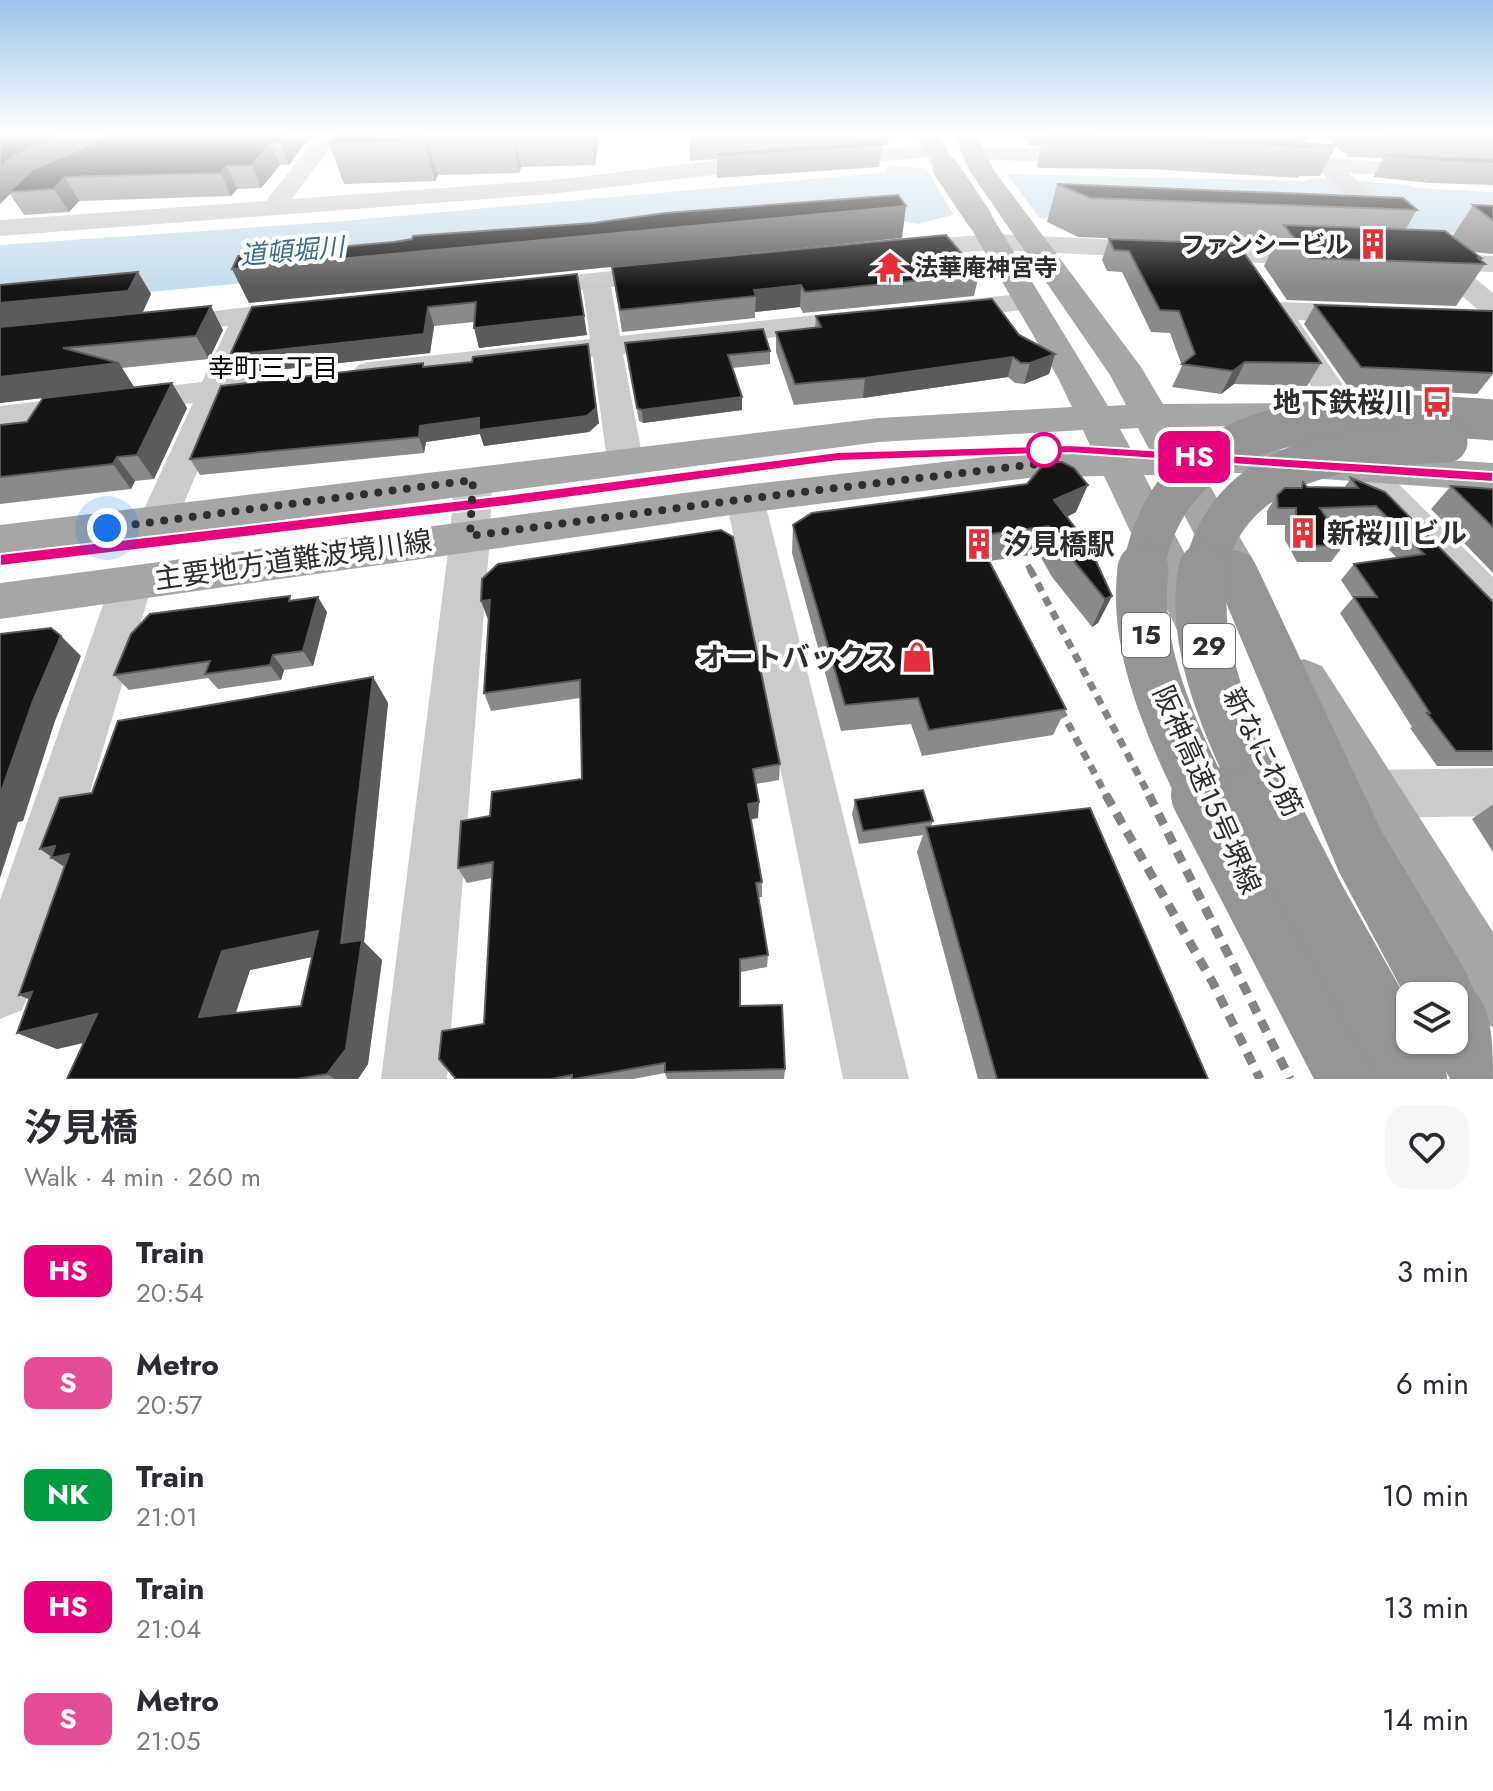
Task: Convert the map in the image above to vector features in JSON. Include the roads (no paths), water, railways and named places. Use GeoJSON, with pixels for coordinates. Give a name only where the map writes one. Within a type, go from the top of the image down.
{"type":"FeatureCollection","features":[{"type":"Feature","properties":{"kind":"highway","name":"阪神高速15号堺線"},"geometry":{"type":"LineString","coordinates":[[1350,1079],[1224,839],[1169,716],[1152,666],[1143,620],[1142,576],[1149,539],[1162,509],[1181,483],[1200,465],[1250,437],[1306,422],[1355,416],[1429,415],[1493,422]]}},
{"type":"Feature","properties":{"kind":"highway","name":"阪神高速15号堺線"},"geometry":{"type":"LineString","coordinates":[[1415,1079],[1313,899],[1249,769],[1214,673],[1204,627],[1201,592],[1205,564],[1229,514],[1269,479],[1316,458],[1346,451],[1417,443],[1493,442]]}},
{"type":"Feature","properties":{"kind":"highway"},"geometry":{"type":"LineString","coordinates":[[1234,567],[1366,822],[1436,982]]}},
{"type":"Feature","properties":{"kind":"highway"},"geometry":{"type":"LineString","coordinates":[[1468,1042],[1489,1079]]}},
{"type":"Feature","properties":{"kind":"main road","name":"新なにわ筋"},"geometry":{"type":"LineString","coordinates":[[966,186],[1128,375],[1234,567]]}},
{"type":"Feature","properties":{"kind":"main road","name":"新なにわ筋"},"geometry":{"type":"LineString","coordinates":[[989,186],[1029,302],[1076,378],[1429,1079]]}},
{"type":"Feature","properties":{"kind":"main road","name":"主要地方道難波境川線"},"geometry":{"type":"LineString","coordinates":[[0,541],[879,430],[1151,416],[1346,414],[1493,422]]}},
{"type":"Feature","properties":{"kind":"main road","name":"主要地方道難波境川線"},"geometry":{"type":"LineString","coordinates":[[0,601],[745,499],[1037,464],[1239,460],[1493,477]]}},
{"type":"Feature","properties":{"kind":"main road"},"geometry":{"type":"LineString","coordinates":[[1366,822],[1493,993]]}},
{"type":"Feature","properties":{"kind":"street"},"geometry":{"type":"LineString","coordinates":[[274,207],[290,186]]}},
{"type":"Feature","properties":{"kind":"street"},"geometry":{"type":"LineString","coordinates":[[0,228],[557,186]]}},
{"type":"Feature","properties":{"kind":"street"},"geometry":{"type":"LineString","coordinates":[[1349,186],[1493,308]]}},
{"type":"Feature","properties":{"kind":"street"},"geometry":{"type":"LineString","coordinates":[[0,221],[19,201]]}},
{"type":"Feature","properties":{"kind":"street"},"geometry":{"type":"LineString","coordinates":[[879,251],[1006,231],[1239,255],[1348,259]]}},
{"type":"Feature","properties":{"kind":"street"},"geometry":{"type":"LineString","coordinates":[[1239,255],[1346,414]]}},
{"type":"Feature","properties":{"kind":"street"},"geometry":{"type":"LineString","coordinates":[[1396,261],[1493,264]]}},
{"type":"Feature","properties":{"kind":"street"},"geometry":{"type":"LineString","coordinates":[[501,290],[690,271]]}},
{"type":"Feature","properties":{"kind":"street"},"geometry":{"type":"LineString","coordinates":[[596,280],[625,460]]}},
{"type":"Feature","properties":{"kind":"street"},"geometry":{"type":"LineString","coordinates":[[341,376],[1029,302]]}},
{"type":"Feature","properties":{"kind":"street"},"geometry":{"type":"LineString","coordinates":[[130,327],[326,308]]}},
{"type":"Feature","properties":{"kind":"street"},"geometry":{"type":"LineString","coordinates":[[1277,311],[1400,316]]}},
{"type":"Feature","properties":{"kind":"street"},"geometry":{"type":"LineString","coordinates":[[158,522],[247,316]]}},
{"type":"Feature","properties":{"kind":"street"},"geometry":{"type":"LineString","coordinates":[[1462,318],[1493,319]]}},
{"type":"Feature","properties":{"kind":"street"},"geometry":{"type":"LineString","coordinates":[[0,416],[309,379]]}},
{"type":"Feature","properties":{"kind":"street"},"geometry":{"type":"LineString","coordinates":[[1361,469],[1493,604]]}},
{"type":"Feature","properties":{"kind":"street"},"geometry":{"type":"LineString","coordinates":[[414,1079],[470,536],[473,480]]}},
{"type":"Feature","properties":{"kind":"street"},"geometry":{"type":"LineString","coordinates":[[745,499],[876,1079]]}},
{"type":"Feature","properties":{"kind":"street"},"geometry":{"type":"LineString","coordinates":[[0,988],[132,582]]}},
{"type":"Feature","properties":{"kind":"street"},"geometry":{"type":"LineString","coordinates":[[1366,822],[1493,792]]}},
{"type":"Feature","properties":{"kind":"water","name":"道頓堀川"},"geometry":{"type":"Polygon","coordinates":[[[731,186],[1413,186],[1493,192],[1493,231],[1464,234],[952,215],[918,224],[902,221],[0,306],[0,245],[331,222],[731,186]]]}},
{"type":"Feature","properties":{"kind":"railway"},"geometry":{"type":"LineString","coordinates":[[1028,565],[1030,569]]}},
{"type":"Feature","properties":{"kind":"railway"},"geometry":{"type":"LineString","coordinates":[[1030,569],[1150,797]]}},
{"type":"Feature","properties":{"kind":"railway"},"geometry":{"type":"LineString","coordinates":[[1053,695],[1107,797]]}},
{"type":"Feature","properties":{"kind":"railway"},"geometry":{"type":"LineString","coordinates":[[1106,795],[1213,983],[1260,1079]]}},
{"type":"Feature","properties":{"kind":"railway"},"geometry":{"type":"LineString","coordinates":[[1150,797],[1290,1079]]}},
{"type":"Feature","properties":{"kind":"train","name":"HS"},"geometry":{"type":"LineString","coordinates":[[0,560],[506,501],[838,456],[1070,449],[1493,477]]}},
{"type":"Feature","properties":{"kind":"place","name":"ファンシービル"},"geometry":{"type":"Point","coordinates":[1373,244]}},
{"type":"Feature","properties":{"kind":"place","name":"法華庵神宮寺"},"geometry":{"type":"Point","coordinates":[890,267]}},
{"type":"Feature","properties":{"kind":"place","name":"地下鉄桜川"},"geometry":{"type":"Point","coordinates":[1437,402]}},
{"type":"Feature","properties":{"kind":"place","name":"新桜川ビル"},"geometry":{"type":"Point","coordinates":[1303,533]}},
{"type":"Feature","properties":{"kind":"place","name":"汐見橋駅"},"geometry":{"type":"Point","coordinates":[979,544]}},
{"type":"Feature","properties":{"kind":"place","name":"オートバックス"},"geometry":{"type":"Point","coordinates":[917,657]}},
{"type":"Feature","properties":{"kind":"district","name":"幸町三丁目"},"geometry":{"type":"Point","coordinates":[273,368]}}]}
